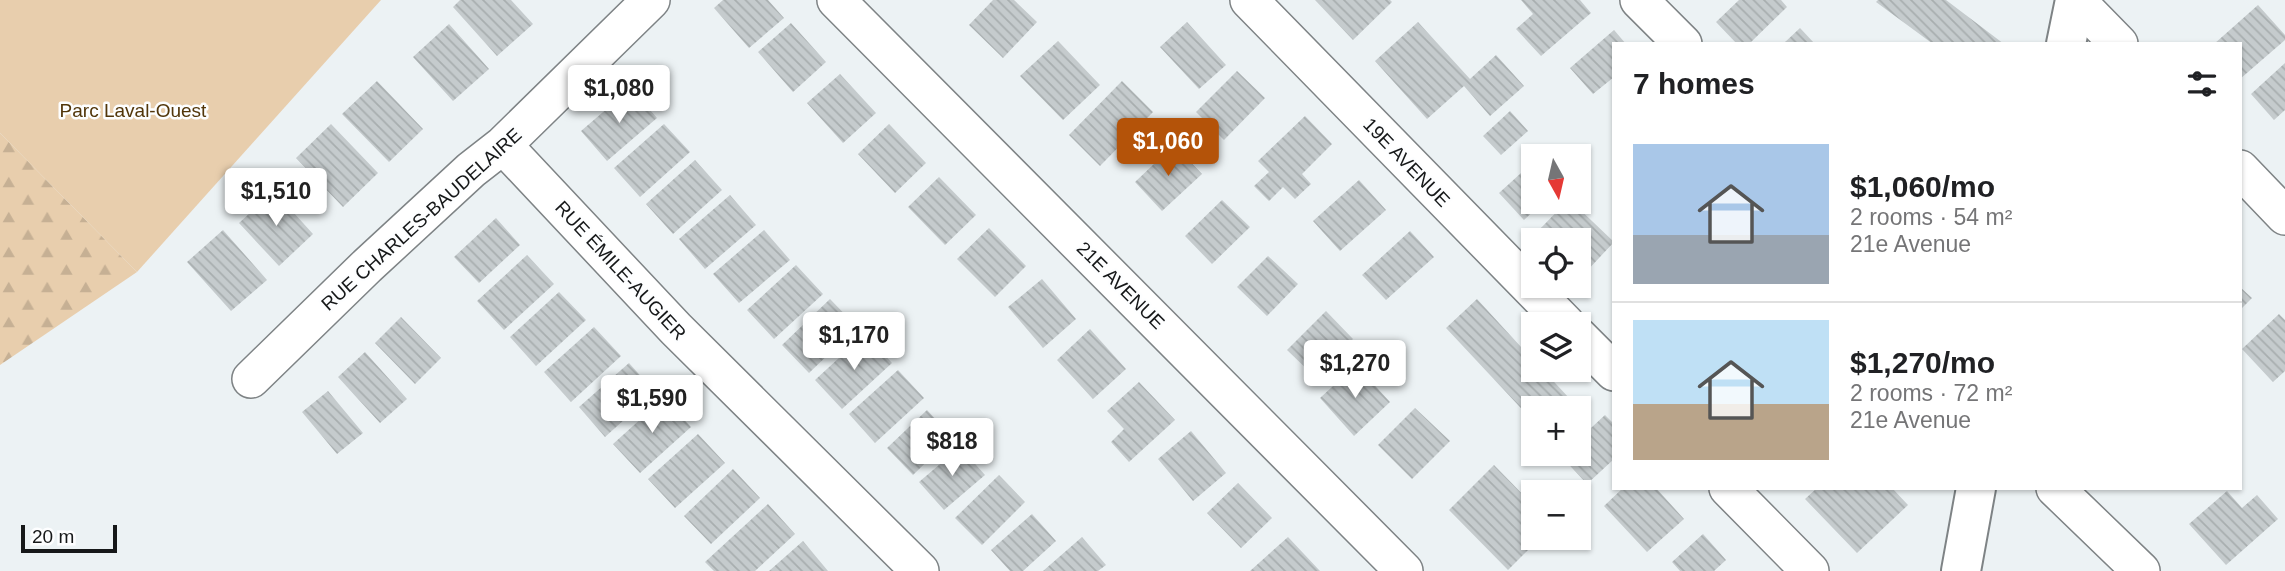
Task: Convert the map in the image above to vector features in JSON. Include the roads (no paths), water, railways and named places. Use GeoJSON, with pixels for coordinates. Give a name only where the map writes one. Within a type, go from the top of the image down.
{"type":"FeatureCollection","features":[{"type":"Feature","properties":{"kind":"street","name":"RUE CHARLES-BAUDELAIRE"},"geometry":{"type":"LineString","coordinates":[[251,379],[395,240],[471,170],[503,145],[651,0]]}},
{"type":"Feature","properties":{"kind":"street","name":"21E AVENUE"},"geometry":{"type":"LineString","coordinates":[[836,0],[1404,571]]}},
{"type":"Feature","properties":{"kind":"street","name":"19E AVENUE"},"geometry":{"type":"LineString","coordinates":[[1249,0],[1554,312]]}},
{"type":"Feature","properties":{"kind":"street"},"geometry":{"type":"LineString","coordinates":[[1639,0],[1681,42]]}},
{"type":"Feature","properties":{"kind":"street"},"geometry":{"type":"LineString","coordinates":[[2066,42],[2076,0]]}},
{"type":"Feature","properties":{"kind":"street"},"geometry":{"type":"LineString","coordinates":[[2076,0],[2117,42]]}},
{"type":"Feature","properties":{"kind":"street","name":"RUE ÉMILE-AUGIER"},"geometry":{"type":"LineString","coordinates":[[503,145],[676,329],[920,571]]}},
{"type":"Feature","properties":{"kind":"street"},"geometry":{"type":"LineString","coordinates":[[2242,171],[2285,216]]}},
{"type":"Feature","properties":{"kind":"street"},"geometry":{"type":"LineString","coordinates":[[1591,349],[1612,370]]}},
{"type":"Feature","properties":{"kind":"street"},"geometry":{"type":"LineString","coordinates":[[1730,490],[1810,571]]}},
{"type":"Feature","properties":{"kind":"street"},"geometry":{"type":"LineString","coordinates":[[1961,571],[1976,490]]}},
{"type":"Feature","properties":{"kind":"street"},"geometry":{"type":"LineString","coordinates":[[2057,490],[2141,571]]}},
{"type":"Feature","properties":{"kind":"park label","name":"Parc Laval-Ouest"},"geometry":{"type":"Point","coordinates":[133,110]}}]}
